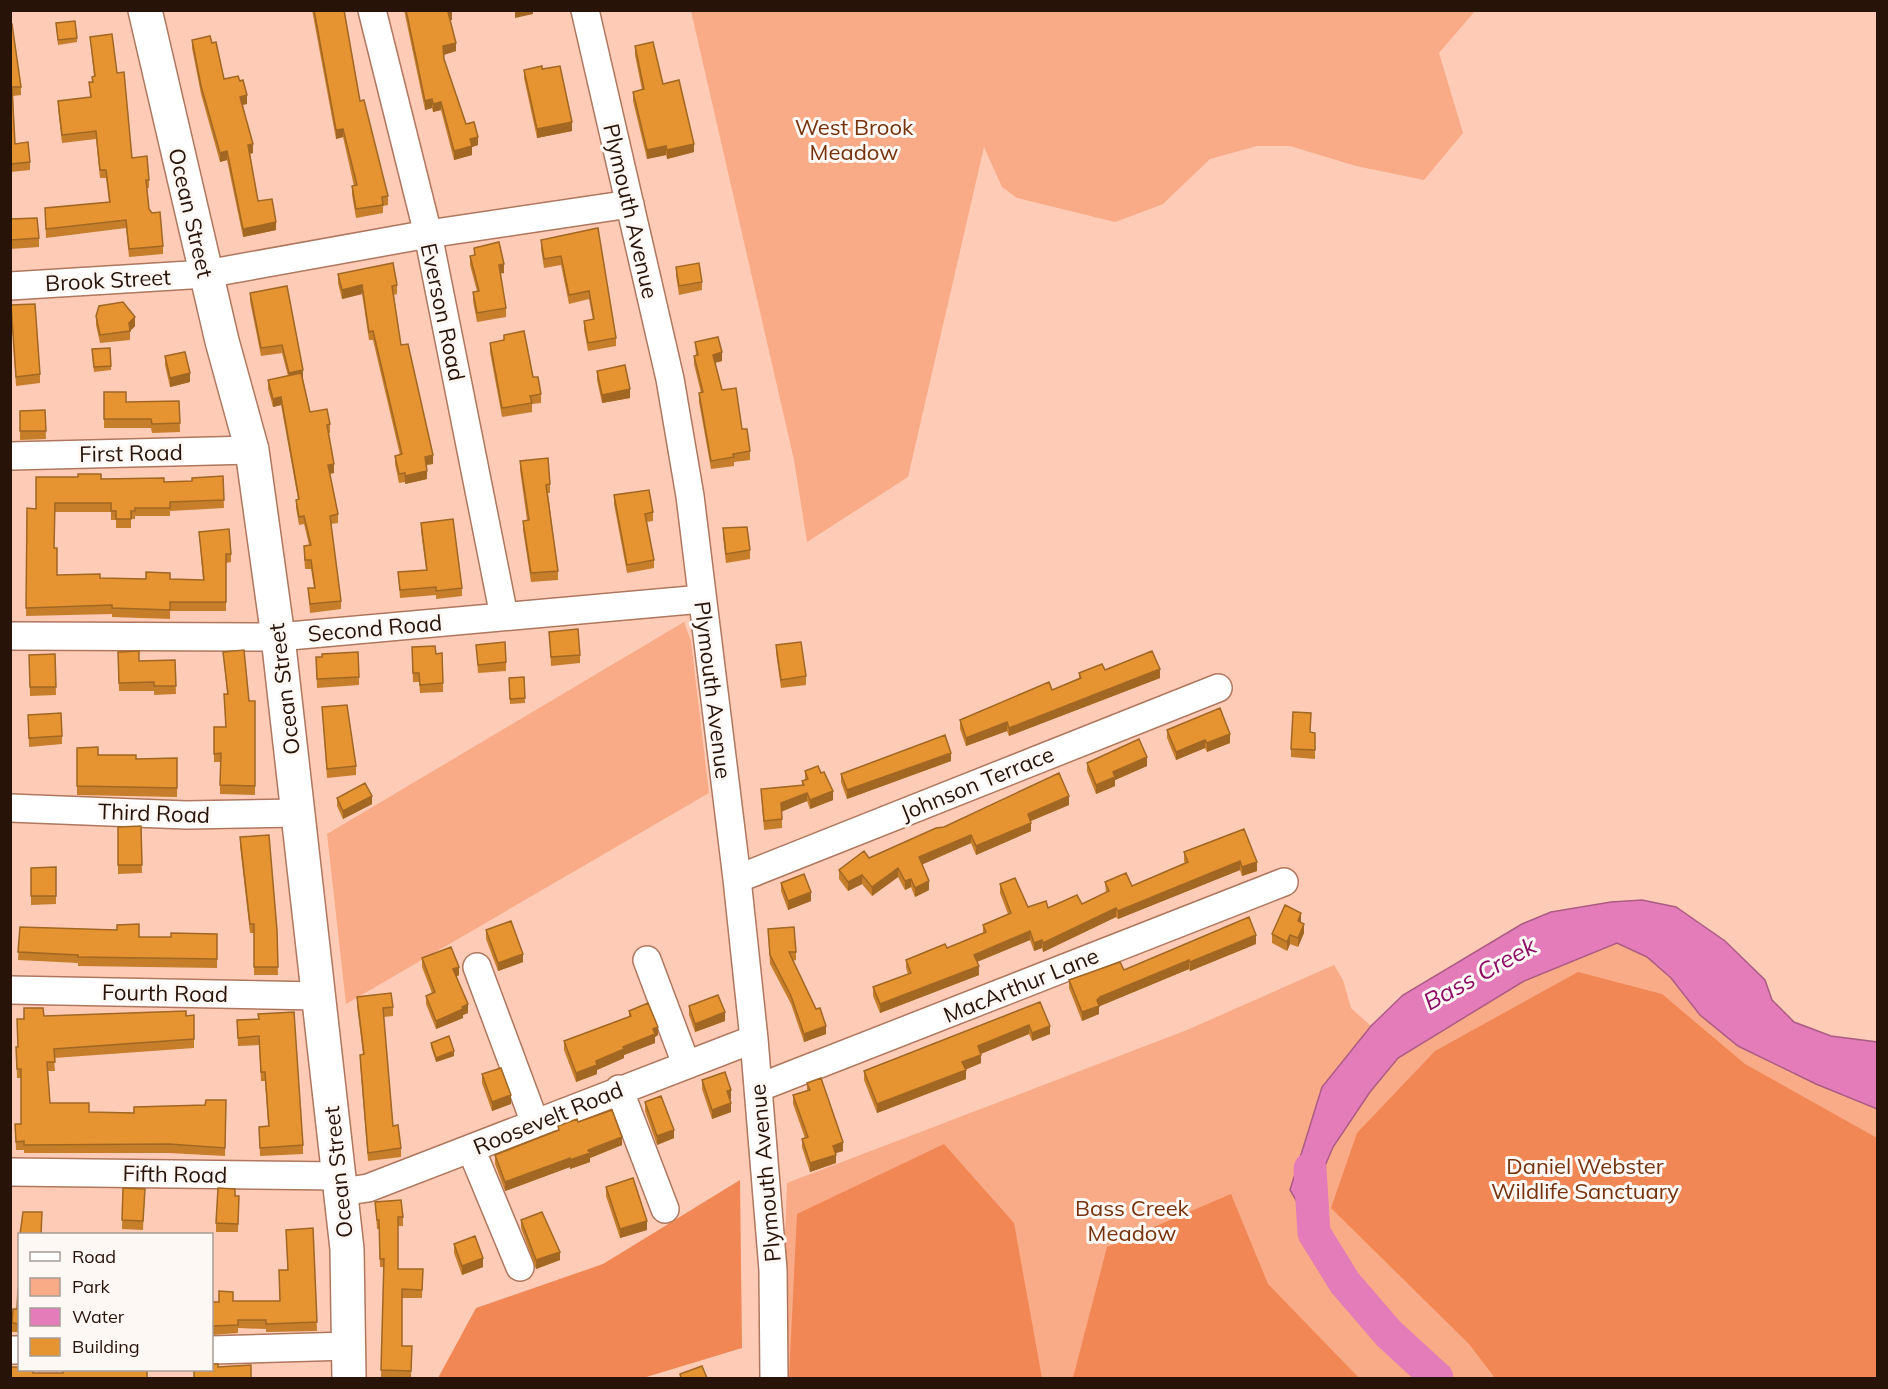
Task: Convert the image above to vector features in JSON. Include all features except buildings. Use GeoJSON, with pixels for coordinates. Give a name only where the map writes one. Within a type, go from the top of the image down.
{"type":"FeatureCollection","features":[{"type":"Feature","properties":{"kind":"main road","name":"Ocean Street"},"geometry":{"type":"LineString","coordinates":[[145,10],[206,274],[252,450],[278,637],[347,1249],[349,1378]]}},
{"type":"Feature","properties":{"kind":"street","name":"Everson Road"},"geometry":{"type":"LineString","coordinates":[[372,10],[428,234],[504,616]]}},
{"type":"Feature","properties":{"kind":"street","name":"Plymouth Avenue"},"geometry":{"type":"LineString","coordinates":[[585,10],[680,429],[737,879],[754,1039],[773,1270],[774,1378]]}},
{"type":"Feature","properties":{"kind":"street","name":"Brook Street"},"geometry":{"type":"LineString","coordinates":[[10,286],[206,274],[428,234],[630,204]]}},
{"type":"Feature","properties":{"kind":"street","name":"First Road"},"geometry":{"type":"LineString","coordinates":[[10,456],[252,450]]}},
{"type":"Feature","properties":{"kind":"street","name":"Second Road"},"geometry":{"type":"LineString","coordinates":[[10,636],[278,637],[702,599]]}},
{"type":"Feature","properties":{"kind":"street","name":"Johnson Terrace"},"geometry":{"type":"LineString","coordinates":[[737,879],[1218,688]]}},
{"type":"Feature","properties":{"kind":"street","name":"Third Road"},"geometry":{"type":"LineString","coordinates":[[10,808],[186,815],[298,813]]}},
{"type":"Feature","properties":{"kind":"street","name":"MacArthur Lane"},"geometry":{"type":"LineString","coordinates":[[758,1088],[1284,882]]}},
{"type":"Feature","properties":{"kind":"street"},"geometry":{"type":"LineString","coordinates":[[646,960],[686,1064]]}},
{"type":"Feature","properties":{"kind":"street"},"geometry":{"type":"LineString","coordinates":[[477,967],[535,1123]]}},
{"type":"Feature","properties":{"kind":"street","name":"Fourth Road"},"geometry":{"type":"LineString","coordinates":[[10,990],[319,996]]}},
{"type":"Feature","properties":{"kind":"street","name":"Roosevelt Road"},"geometry":{"type":"LineString","coordinates":[[340,1184],[368,1188],[619,1089],[754,1039]]}},
{"type":"Feature","properties":{"kind":"street"},"geometry":{"type":"LineString","coordinates":[[619,1089],[665,1209]]}},
{"type":"Feature","properties":{"kind":"street"},"geometry":{"type":"LineString","coordinates":[[471,1149],[520,1267]]}},
{"type":"Feature","properties":{"kind":"street","name":"Fifth Road"},"geometry":{"type":"LineString","coordinates":[[10,1172],[340,1184]]}},
{"type":"Feature","properties":{"kind":"street"},"geometry":{"type":"LineString","coordinates":[[213,1350],[349,1346]]}},
{"type":"Feature","properties":{"kind":"green space","name":"West Brook Meadow"},"geometry":{"type":"Polygon","coordinates":[[[691,10],[1475,11],[1439,53],[1463,133],[1424,180],[1356,166],[1290,146],[1257,146],[1210,159],[1163,204],[1115,222],[1017,198],[1002,187],[984,147],[908,477],[807,542],[794,460],[691,10]]]}},
{"type":"Feature","properties":{"kind":"green space"},"geometry":{"type":"Polygon","coordinates":[[[684,622],[691,641],[709,793],[346,1004],[327,834],[684,622]]]}},
{"type":"Feature","properties":{"kind":"green space","name":"Bass Creek Meadow"},"geometry":{"type":"Polygon","coordinates":[[[1617,943],[1647,957],[1671,978],[1700,1015],[1877,1109],[1877,1378],[780,1378],[787,1183],[1187,1030],[1334,965],[1343,980],[1351,1008],[1371,1026],[1322,1087],[1290,1190],[1321,1212],[1322,1173],[1333,1147],[1370,1092],[1398,1058],[1524,981],[1617,943]]]}},
{"type":"Feature","properties":{"kind":"green space","name":"Daniel Webster Wildlife Sanctuary"},"geometry":{"type":"Polygon","coordinates":[[[1578,972],[1662,994],[1745,1064],[1877,1138],[1877,1378],[1495,1378],[1469,1344],[1331,1208],[1357,1133],[1435,1051],[1578,972]]]}},
{"type":"Feature","properties":{"kind":"green space"},"geometry":{"type":"Polygon","coordinates":[[[944,1144],[1014,1223],[1042,1378],[789,1378],[797,1214],[944,1144]]]}},
{"type":"Feature","properties":{"kind":"green space"},"geometry":{"type":"Polygon","coordinates":[[[740,1180],[742,1348],[643,1378],[438,1378],[476,1308],[603,1264],[740,1180]]]}},
{"type":"Feature","properties":{"kind":"green space"},"geometry":{"type":"Polygon","coordinates":[[[1231,1194],[1268,1284],[1359,1378],[1073,1378],[1107,1247],[1231,1194]]]}},
{"type":"Feature","properties":{"kind":"water"},"geometry":{"type":"Polygon","coordinates":[[[1642,900],[1676,907],[1725,941],[1765,980],[1772,1000],[1794,1022],[1831,1036],[1877,1042],[1877,1109],[1816,1084],[1738,1046],[1700,1015],[1671,978],[1647,957],[1617,943],[1524,981],[1398,1058],[1370,1092],[1333,1147],[1322,1173],[1321,1212],[1311,1214],[1300,1207],[1290,1190],[1322,1087],[1371,1026],[1403,995],[1522,924],[1551,912],[1611,902],[1642,900]]]}},
{"type":"Feature","properties":{"kind":"waterway","name":"Bass Creek"},"geometry":{"type":"LineString","coordinates":[[1310,1169],[1314,1233],[1345,1283],[1389,1334],[1437,1378]]}}]}
